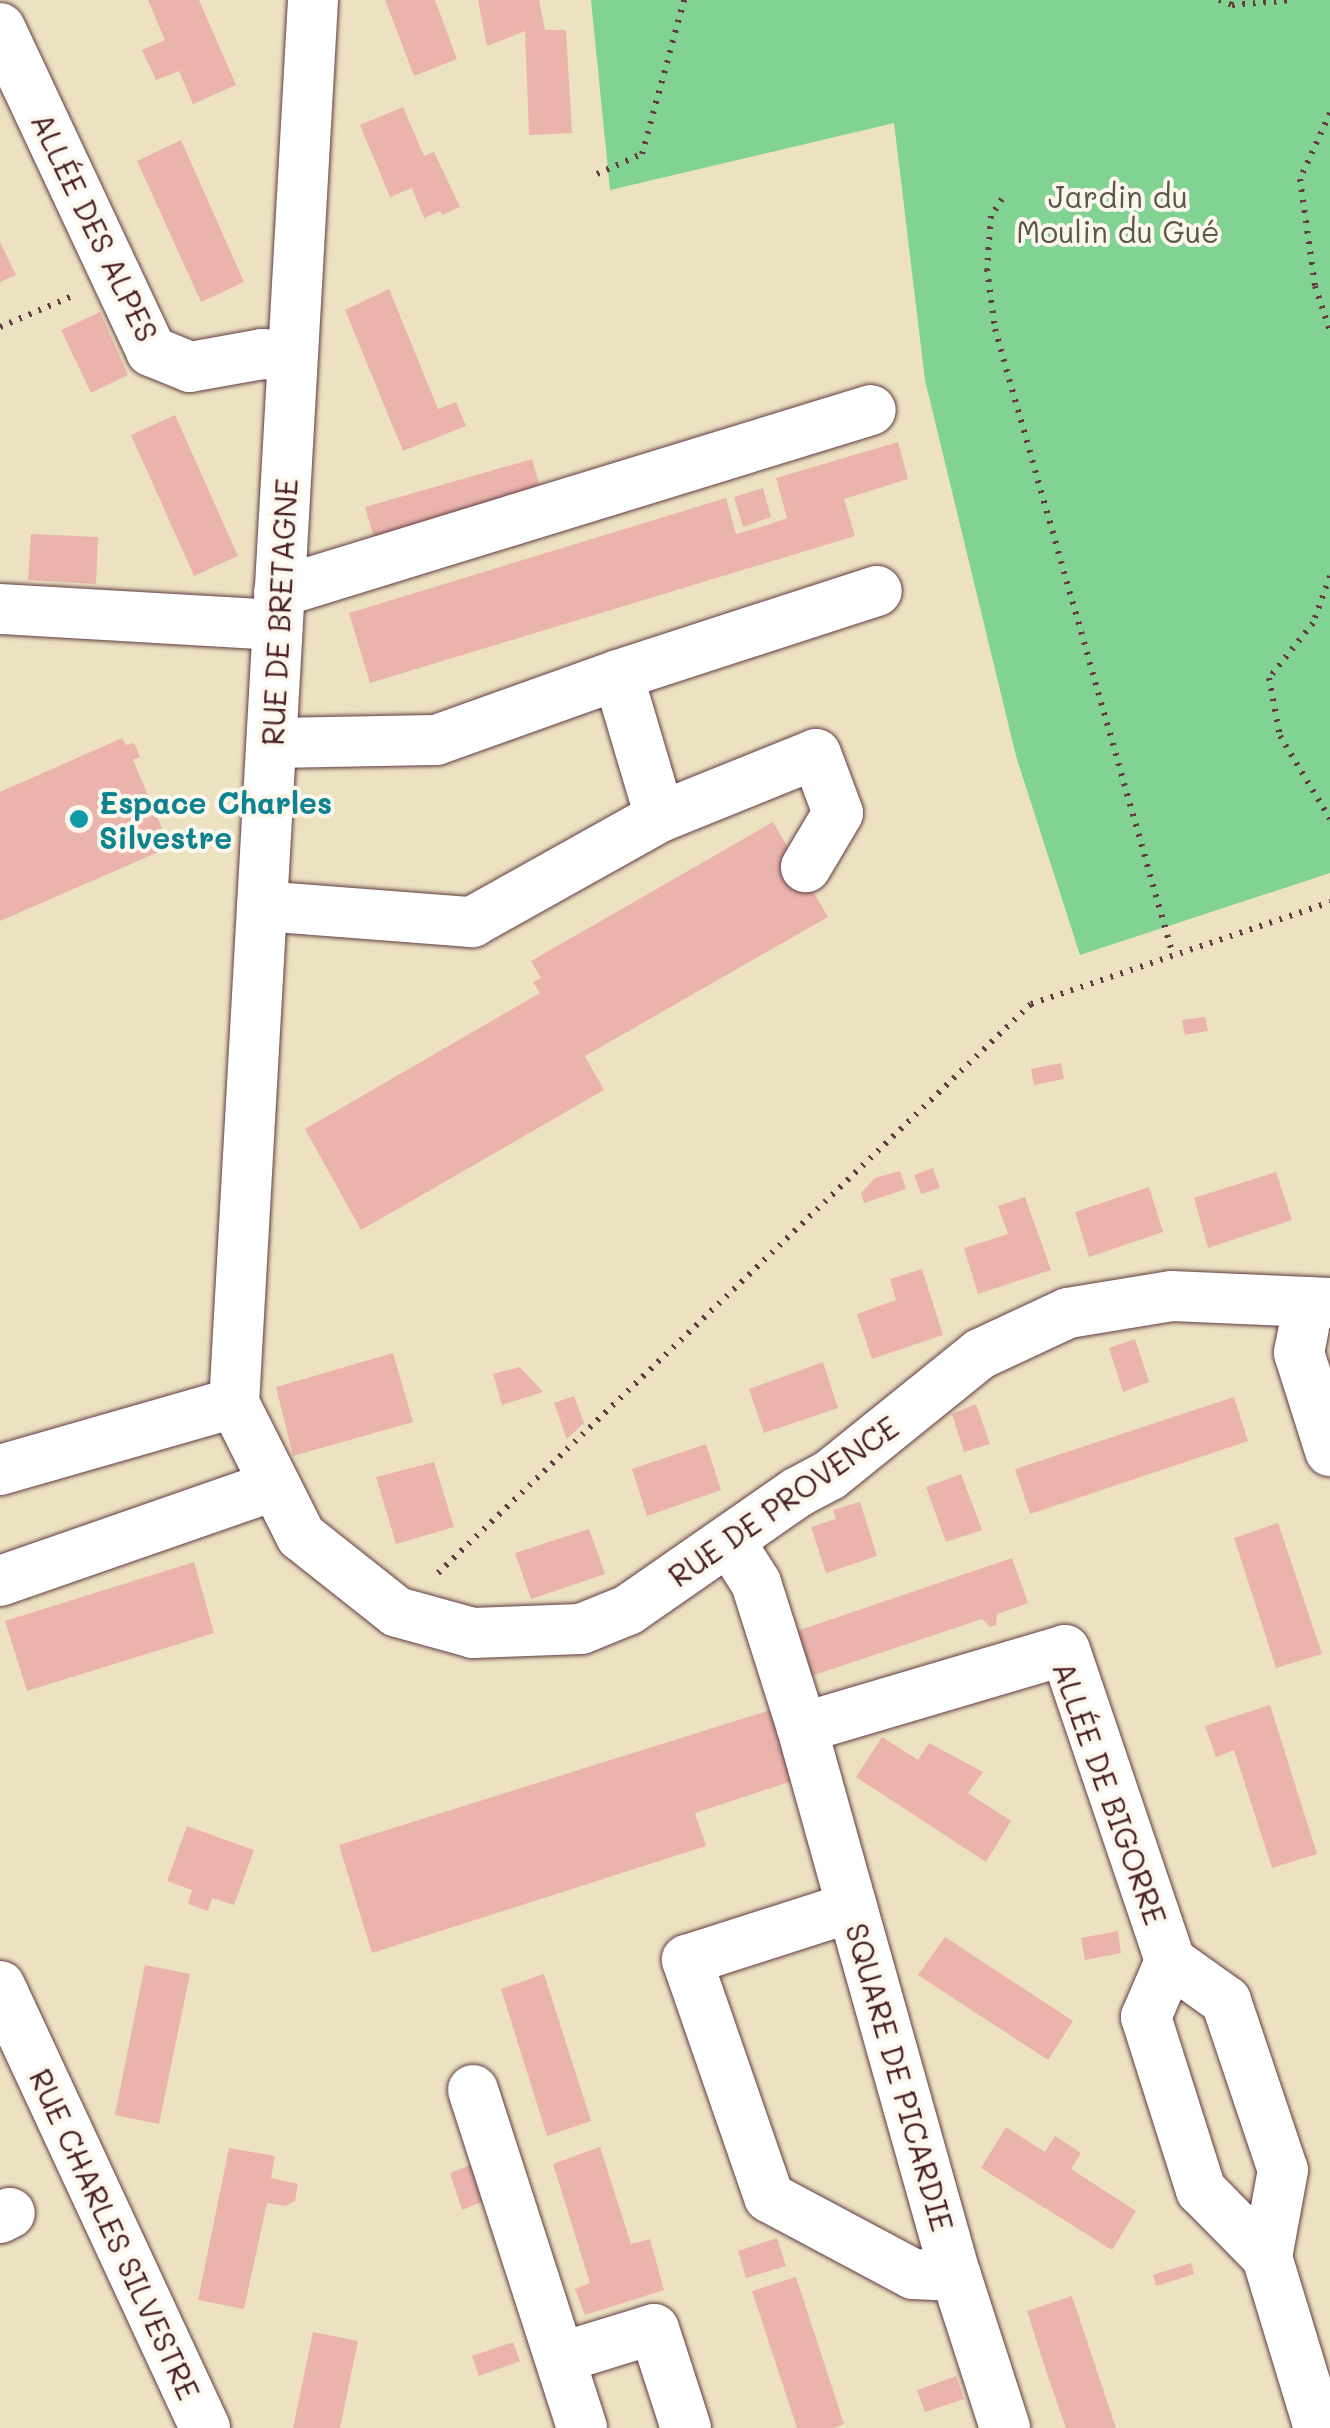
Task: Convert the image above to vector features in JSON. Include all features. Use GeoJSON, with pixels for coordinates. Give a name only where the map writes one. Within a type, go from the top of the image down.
{"type":"FeatureCollection","features":[{"type":"Feature","properties":{"kind":"street","name":"RUE DE BRETAGNE"},"geometry":{"type":"LineString","coordinates":[[234,1403],[313,0]]}},
{"type":"Feature","properties":{"kind":"street","name":"ALLÉE DES ALPES"},"geometry":{"type":"LineString","coordinates":[[0,28],[151,351],[190,367],[262,354],[292,356]]}},
{"type":"Feature","properties":{"kind":"street"},"geometry":{"type":"LineString","coordinates":[[0,609],[278,609],[871,410]]}},
{"type":"Feature","properties":{"kind":"street"},"geometry":{"type":"LineString","coordinates":[[273,743],[436,740],[618,674],[877,591]]}},
{"type":"Feature","properties":{"kind":"street"},"geometry":{"type":"LineString","coordinates":[[618,674],[660,817]]}},
{"type":"Feature","properties":{"kind":"street"},"geometry":{"type":"LineString","coordinates":[[262,906],[472,922],[660,817],[816,754],[838,813],[806,867]]}},
{"type":"Feature","properties":{"kind":"street","name":"RUE DE PROVENCE"},"geometry":{"type":"LineString","coordinates":[[234,1403],[301,1536],[397,1612],[473,1633],[580,1629],[628,1610],[798,1492],[830,1475],[980,1354],[1068,1314],[1172,1296],[1319,1302]]}},
{"type":"Feature","properties":{"kind":"street"},"geometry":{"type":"LineString","coordinates":[[1319,1302],[1299,1353],[1330,1451]]}},
{"type":"Feature","properties":{"kind":"street"},"geometry":{"type":"LineString","coordinates":[[0,1470],[234,1403]]}},
{"type":"Feature","properties":{"kind":"street"},"geometry":{"type":"LineString","coordinates":[[0,1581],[276,1485]]}},
{"type":"Feature","properties":{"kind":"street"},"geometry":{"type":"LineString","coordinates":[[730,1542],[756,1583],[852,1907]]}},
{"type":"Feature","properties":{"kind":"street","name":"ALLÉE DE BIGORRE"},"geometry":{"type":"LineString","coordinates":[[802,1728],[1065,1650],[1170,1962]]}},
{"type":"Feature","properties":{"kind":"street","name":"SQUARE DE PICARDIE"},"geometry":{"type":"LineString","coordinates":[[852,1907],[956,2276],[912,2274],[769,2197],[687,1960],[852,1907]]}},
{"type":"Feature","properties":{"kind":"street"},"geometry":{"type":"LineString","coordinates":[[1266,2257],[1282,2170],[1226,2001],[1170,1962],[1146,2017],[1200,2190],[1266,2257],[1319,2428]]}},
{"type":"Feature","properties":{"kind":"street","name":"RUE CHARLES SILVESTRE"},"geometry":{"type":"LineString","coordinates":[[0,1986],[205,2428]]}},
{"type":"Feature","properties":{"kind":"street"},"geometry":{"type":"LineString","coordinates":[[473,2090],[582,2428]]}},
{"type":"Feature","properties":{"kind":"street"},"geometry":{"type":"LineString","coordinates":[[956,2276],[1005,2428]]}},
{"type":"Feature","properties":{"kind":"street"},"geometry":{"type":"LineString","coordinates":[[560,2358],[654,2329],[686,2428]]}},
{"type":"Feature","properties":{"kind":"path"},"geometry":{"type":"LineString","coordinates":[[597,174],[642,154],[684,0]]}},
{"type":"Feature","properties":{"kind":"path"},"geometry":{"type":"LineString","coordinates":[[1219,0],[1232,5],[1294,0]]}},
{"type":"Feature","properties":{"kind":"path"},"geometry":{"type":"LineString","coordinates":[[1330,114],[1300,178],[1315,286],[1330,331]]}},
{"type":"Feature","properties":{"kind":"path"},"geometry":{"type":"LineString","coordinates":[[1002,198],[991,216],[987,269],[995,329],[1172,952]]}},
{"type":"Feature","properties":{"kind":"path"},"geometry":{"type":"LineString","coordinates":[[0,327],[117,277]]}},
{"type":"Feature","properties":{"kind":"path"},"geometry":{"type":"LineString","coordinates":[[1330,576],[1313,623],[1269,678],[1280,736],[1330,819]]}},
{"type":"Feature","properties":{"kind":"path"},"geometry":{"type":"LineString","coordinates":[[397,1612],[1031,1004],[1172,952],[1330,902]]}},
{"type":"Feature","properties":{"kind":"green space","name":"Jardin du Moulin du Gué"},"geometry":{"type":"Polygon","coordinates":[[[591,0],[1330,0],[1330,873],[1080,955],[1016,756],[925,380],[894,123],[610,190],[591,0]]]}},
{"type":"Feature","properties":{"kind":"building"},"geometry":{"type":"Polygon","coordinates":[[[148,0],[199,0],[236,85],[193,104],[179,71],[156,80],[142,50],[165,40],[148,0]]]}},
{"type":"Feature","properties":{"kind":"building"},"geometry":{"type":"Polygon","coordinates":[[[385,0],[435,0],[457,59],[414,76],[385,0]]]}},
{"type":"Feature","properties":{"kind":"building"},"geometry":{"type":"Polygon","coordinates":[[[478,0],[539,0],[545,30],[566,30],[572,133],[529,135],[525,31],[487,46],[478,0]]]}},
{"type":"Feature","properties":{"kind":"building"},"geometry":{"type":"Polygon","coordinates":[[[403,107],[424,156],[434,152],[460,207],[424,218],[412,188],[390,197],[360,125],[403,107]]]}},
{"type":"Feature","properties":{"kind":"building"},"geometry":{"type":"Polygon","coordinates":[[[181,140],[244,282],[201,302],[137,161],[181,140]]]}},
{"type":"Feature","properties":{"kind":"building"},"geometry":{"type":"Polygon","coordinates":[[[0,242],[16,275],[0,282],[0,242]]]}},
{"type":"Feature","properties":{"kind":"building"},"geometry":{"type":"Polygon","coordinates":[[[389,289],[438,409],[456,402],[466,426],[403,451],[345,310],[389,289]]]}},
{"type":"Feature","properties":{"kind":"building"},"geometry":{"type":"Polygon","coordinates":[[[100,312],[128,375],[91,393],[61,330],[100,312]]]}},
{"type":"Feature","properties":{"kind":"building"},"geometry":{"type":"Polygon","coordinates":[[[175,415],[238,556],[194,576],[131,435],[175,415]]]}},
{"type":"Feature","properties":{"kind":"building"},"geometry":{"type":"Polygon","coordinates":[[[898,442],[908,479],[844,499],[855,536],[370,683],[349,613],[726,498],[736,534],[761,527],[787,518],[776,478],[898,442]]]}},
{"type":"Feature","properties":{"kind":"building"},"geometry":{"type":"Polygon","coordinates":[[[532,459],[543,497],[377,548],[365,507],[532,459]]]}},
{"type":"Feature","properties":{"kind":"building"},"geometry":{"type":"Polygon","coordinates":[[[763,488],[771,517],[743,527],[734,497],[763,488]]]}},
{"type":"Feature","properties":{"kind":"building"},"geometry":{"type":"Polygon","coordinates":[[[31,534],[98,537],[96,584],[28,580],[31,534]]]}},
{"type":"Feature","properties":{"kind":"building","name":"Espace Charles Silvestre"},"geometry":{"type":"Polygon","coordinates":[[[122,738],[126,745],[134,743],[140,757],[133,760],[170,847],[0,921],[0,792],[122,738]]]}},
{"type":"Feature","properties":{"kind":"building"},"geometry":{"type":"Polygon","coordinates":[[[773,822],[828,917],[585,1056],[604,1090],[361,1230],[305,1129],[540,993],[533,982],[541,978],[531,961],[773,822]]]}},
{"type":"Feature","properties":{"kind":"building"},"geometry":{"type":"Polygon","coordinates":[[[1205,1017],[1208,1031],[1185,1035],[1182,1020],[1205,1017]]]}},
{"type":"Feature","properties":{"kind":"building"},"geometry":{"type":"Polygon","coordinates":[[[1061,1063],[1064,1079],[1034,1085],[1031,1069],[1061,1063]]]}},
{"type":"Feature","properties":{"kind":"building"},"geometry":{"type":"Polygon","coordinates":[[[933,1168],[940,1188],[921,1194],[914,1175],[933,1168]]]}},
{"type":"Feature","properties":{"kind":"building"},"geometry":{"type":"Polygon","coordinates":[[[900,1171],[906,1189],[864,1203],[861,1193],[875,1178],[900,1171]]]}},
{"type":"Feature","properties":{"kind":"building"},"geometry":{"type":"Polygon","coordinates":[[[1276,1172],[1292,1220],[1208,1248],[1194,1198],[1276,1172]]]}},
{"type":"Feature","properties":{"kind":"building"},"geometry":{"type":"Polygon","coordinates":[[[1149,1187],[1163,1232],[1089,1257],[1075,1212],[1149,1187]]]}},
{"type":"Feature","properties":{"kind":"building"},"geometry":{"type":"Polygon","coordinates":[[[1025,1197],[1051,1270],[978,1294],[964,1248],[1008,1234],[998,1206],[1025,1197]]]}},
{"type":"Feature","properties":{"kind":"building"},"geometry":{"type":"Polygon","coordinates":[[[922,1269],[943,1335],[872,1359],[857,1314],[896,1300],[890,1279],[922,1269]]]}},
{"type":"Feature","properties":{"kind":"building"},"geometry":{"type":"Polygon","coordinates":[[[1135,1339],[1149,1382],[1123,1392],[1109,1348],[1135,1339]]]}},
{"type":"Feature","properties":{"kind":"building"},"geometry":{"type":"Polygon","coordinates":[[[393,1353],[413,1422],[293,1456],[276,1387],[393,1353]]]}},
{"type":"Feature","properties":{"kind":"building"},"geometry":{"type":"Polygon","coordinates":[[[823,1362],[838,1408],[764,1433],[749,1389],[823,1362]]]}},
{"type":"Feature","properties":{"kind":"building"},"geometry":{"type":"Polygon","coordinates":[[[520,1367],[543,1392],[502,1405],[493,1374],[520,1367]]]}},
{"type":"Feature","properties":{"kind":"building"},"geometry":{"type":"Polygon","coordinates":[[[574,1396],[584,1423],[567,1439],[554,1403],[574,1396]]]}},
{"type":"Feature","properties":{"kind":"building"},"geometry":{"type":"Polygon","coordinates":[[[1234,1397],[1248,1441],[1030,1514],[1015,1469],[1234,1397]]]}},
{"type":"Feature","properties":{"kind":"building"},"geometry":{"type":"Polygon","coordinates":[[[976,1404],[990,1444],[964,1452],[952,1414],[976,1404]]]}},
{"type":"Feature","properties":{"kind":"building"},"geometry":{"type":"Polygon","coordinates":[[[706,1444],[721,1490],[647,1516],[632,1469],[706,1444]]]}},
{"type":"Feature","properties":{"kind":"building"},"geometry":{"type":"Polygon","coordinates":[[[434,1462],[454,1527],[396,1544],[376,1477],[434,1462]]]}},
{"type":"Feature","properties":{"kind":"building"},"geometry":{"type":"Polygon","coordinates":[[[961,1474],[982,1530],[946,1542],[926,1487],[961,1474]]]}},
{"type":"Feature","properties":{"kind":"building"},"geometry":{"type":"Polygon","coordinates":[[[860,1502],[877,1556],[826,1573],[811,1527],[836,1519],[833,1510],[860,1502]]]}},
{"type":"Feature","properties":{"kind":"building"},"geometry":{"type":"Polygon","coordinates":[[[1278,1523],[1322,1654],[1276,1668],[1234,1538],[1278,1523]]]}},
{"type":"Feature","properties":{"kind":"building"},"geometry":{"type":"Polygon","coordinates":[[[589,1529],[605,1574],[531,1599],[515,1553],[589,1529]]]}},
{"type":"Feature","properties":{"kind":"building"},"geometry":{"type":"Polygon","coordinates":[[[1012,1558],[1028,1603],[997,1614],[996,1625],[990,1627],[982,1619],[808,1677],[794,1632],[1012,1558]]]}},
{"type":"Feature","properties":{"kind":"building"},"geometry":{"type":"Polygon","coordinates":[[[194,1562],[214,1633],[27,1691],[5,1621],[194,1562]]]}},
{"type":"Feature","properties":{"kind":"building"},"geometry":{"type":"Polygon","coordinates":[[[1270,1705],[1317,1854],[1272,1868],[1234,1750],[1216,1757],[1205,1726],[1270,1705]]]}},
{"type":"Feature","properties":{"kind":"building"},"geometry":{"type":"Polygon","coordinates":[[[770,1710],[792,1781],[695,1813],[706,1846],[372,1953],[339,1845],[770,1710]]]}},
{"type":"Feature","properties":{"kind":"building"},"geometry":{"type":"Polygon","coordinates":[[[882,1737],[918,1760],[929,1743],[983,1772],[968,1793],[1011,1821],[986,1862],[856,1777],[882,1737]]]}},
{"type":"Feature","properties":{"kind":"building"},"geometry":{"type":"Polygon","coordinates":[[[187,1826],[254,1850],[234,1905],[212,1898],[208,1911],[188,1904],[192,1890],[167,1881],[187,1826]]]}},
{"type":"Feature","properties":{"kind":"building"},"geometry":{"type":"Polygon","coordinates":[[[1118,1931],[1121,1953],[1085,1960],[1081,1938],[1118,1931]]]}},
{"type":"Feature","properties":{"kind":"building"},"geometry":{"type":"Polygon","coordinates":[[[945,1937],[1073,2021],[1048,2060],[918,1975],[945,1937]]]}},
{"type":"Feature","properties":{"kind":"building"},"geometry":{"type":"Polygon","coordinates":[[[145,1965],[190,1974],[159,2124],[115,2115],[145,1965]]]}},
{"type":"Feature","properties":{"kind":"building"},"geometry":{"type":"Polygon","coordinates":[[[544,1974],[591,2121],[547,2136],[501,1989],[544,1974]]]}},
{"type":"Feature","properties":{"kind":"building"},"geometry":{"type":"Polygon","coordinates":[[[1006,2127],[1045,2152],[1055,2136],[1081,2153],[1071,2169],[1136,2211],[1112,2250],[981,2168],[1006,2127]]]}},
{"type":"Feature","properties":{"kind":"building"},"geometry":{"type":"Polygon","coordinates":[[[600,2147],[631,2244],[650,2239],[664,2290],[585,2315],[575,2289],[590,2283],[553,2164],[600,2147]]]}},
{"type":"Feature","properties":{"kind":"building"},"geometry":{"type":"Polygon","coordinates":[[[229,2148],[275,2156],[271,2178],[298,2184],[295,2201],[285,2206],[267,2203],[244,2309],[198,2300],[229,2148]]]}},
{"type":"Feature","properties":{"kind":"building"},"geometry":{"type":"Polygon","coordinates":[[[471,2165],[482,2202],[462,2210],[450,2173],[471,2165]]]}},
{"type":"Feature","properties":{"kind":"building"},"geometry":{"type":"Polygon","coordinates":[[[777,2238],[786,2266],[746,2278],[738,2251],[777,2238]]]}},
{"type":"Feature","properties":{"kind":"building"},"geometry":{"type":"Polygon","coordinates":[[[1191,2263],[1194,2274],[1156,2286],[1153,2275],[1191,2263]]]}},
{"type":"Feature","properties":{"kind":"building"},"geometry":{"type":"Polygon","coordinates":[[[796,2277],[844,2424],[834,2428],[797,2428],[752,2291],[796,2277]]]}},
{"type":"Feature","properties":{"kind":"building"},"geometry":{"type":"Polygon","coordinates":[[[1072,2296],[1116,2428],[1066,2428],[1048,2377],[1027,2311],[1072,2296]]]}},
{"type":"Feature","properties":{"kind":"building"},"geometry":{"type":"Polygon","coordinates":[[[313,2332],[358,2341],[340,2428],[293,2428],[313,2332]]]}},
{"type":"Feature","properties":{"kind":"building"},"geometry":{"type":"Polygon","coordinates":[[[513,2342],[520,2361],[479,2376],[472,2356],[513,2342]]]}},
{"type":"Feature","properties":{"kind":"building"},"geometry":{"type":"Polygon","coordinates":[[[956,2376],[964,2399],[925,2412],[917,2390],[956,2376]]]}},
{"type":"Feature","properties":{"kind":"place","name":"Espace Charles Silvestre"},"geometry":{"type":"Point","coordinates":[79,819]}}]}
